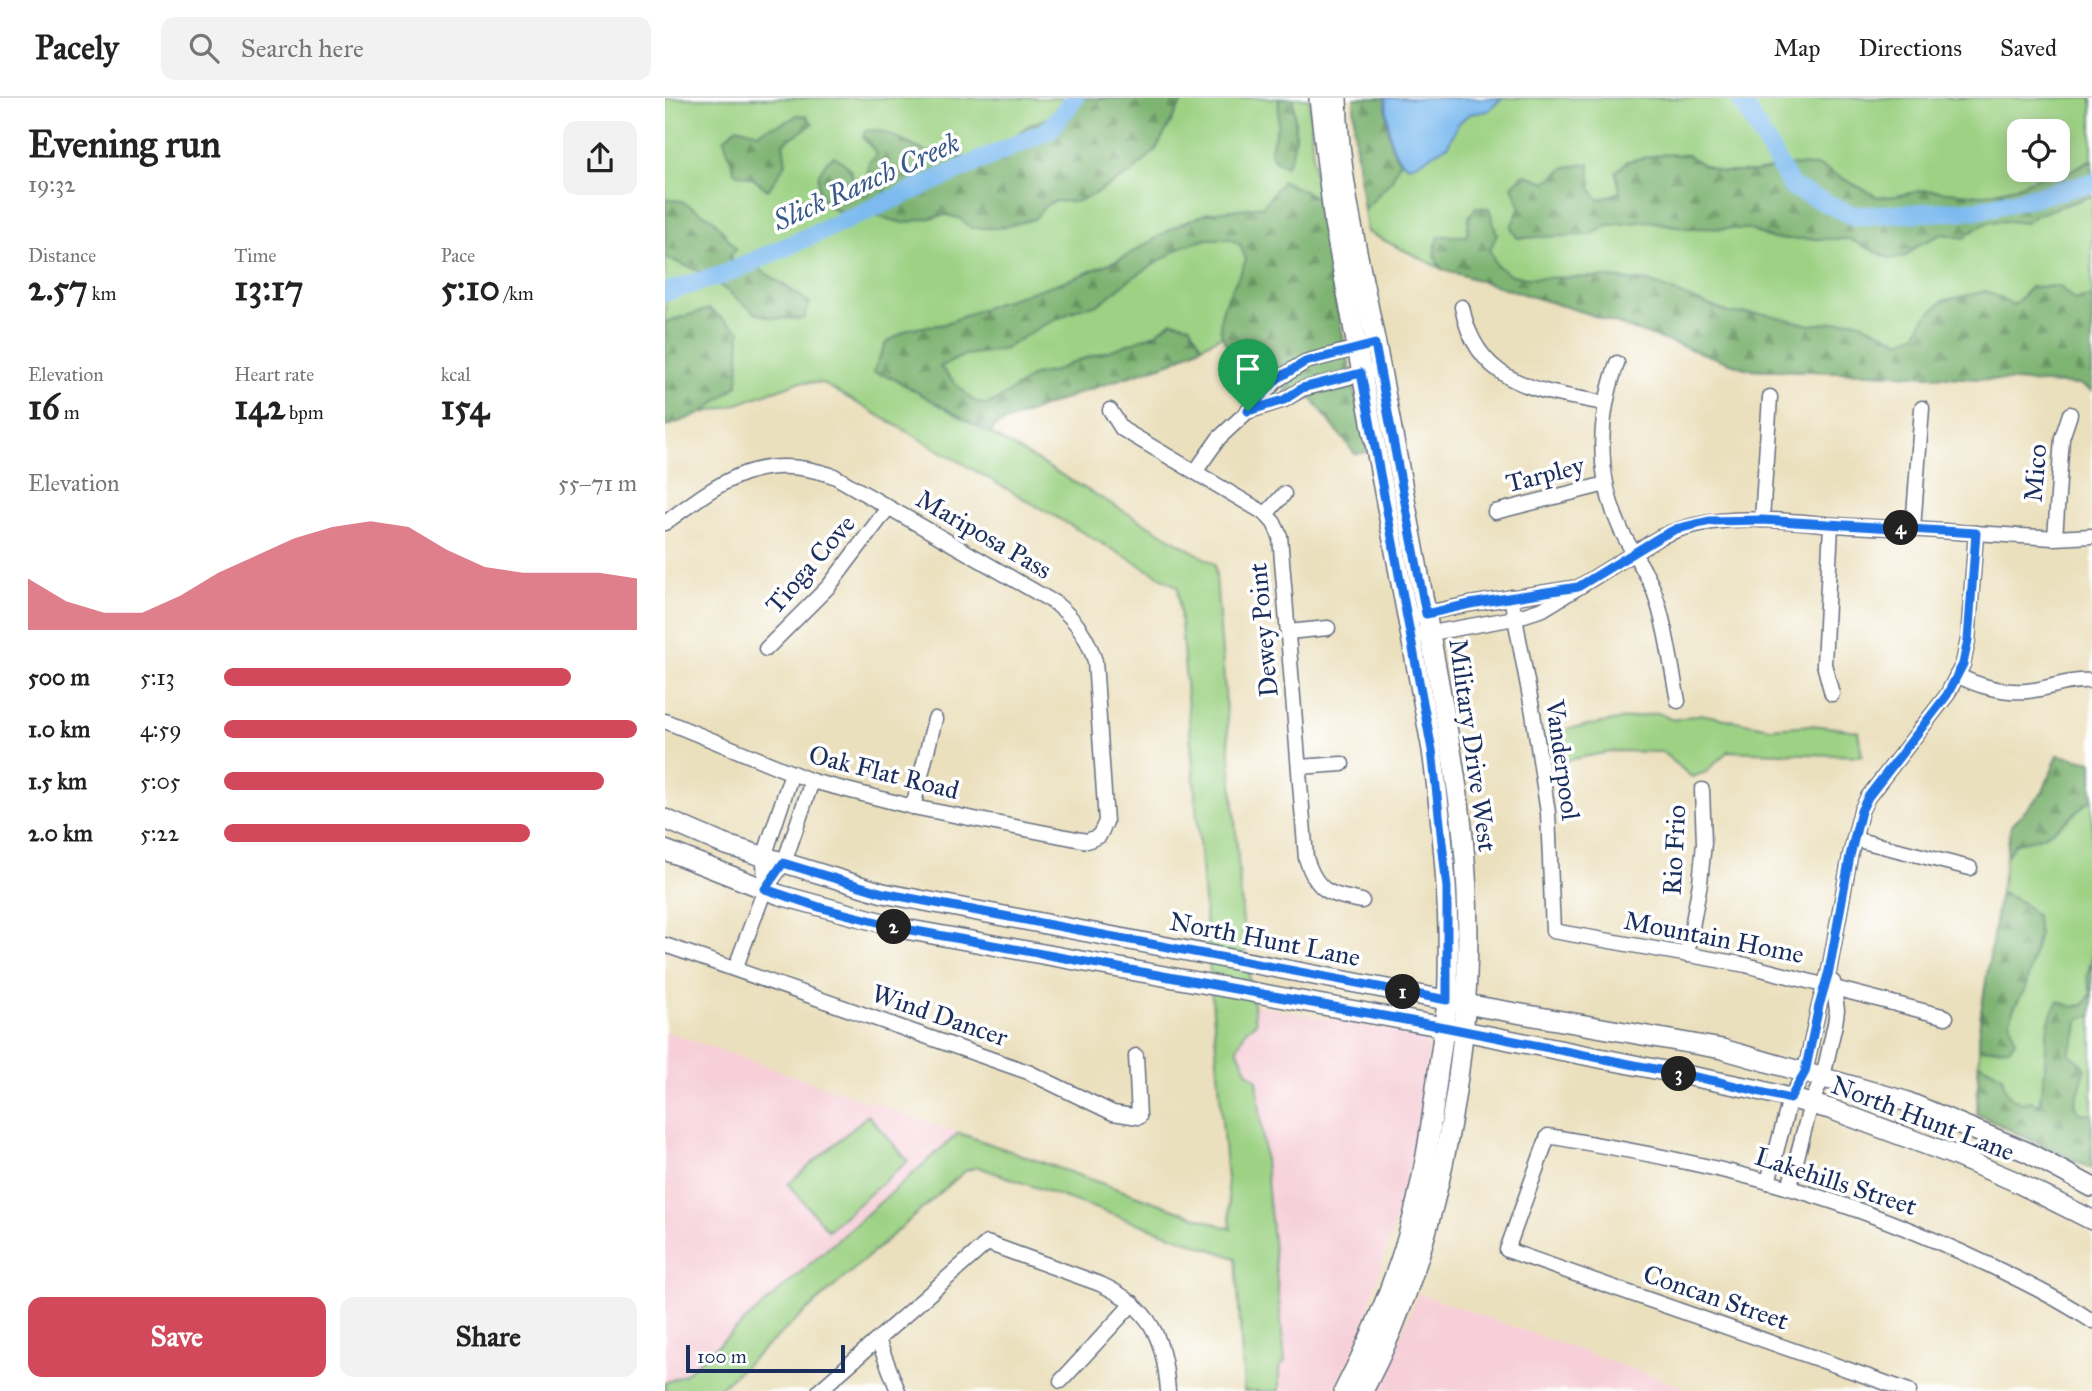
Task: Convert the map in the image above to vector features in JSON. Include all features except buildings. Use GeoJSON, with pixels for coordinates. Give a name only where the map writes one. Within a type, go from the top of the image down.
{"type":"FeatureCollection","features":[{"type":"Feature","properties":{"kind":"main road","name":"Military Drive West"},"geometry":{"type":"LineString","coordinates":[[1319,98],[1329,194],[1428,623],[1447,722],[1463,838],[1466,893],[1453,1029],[1448,1137],[1430,1224],[1417,1265],[1344,1391]]}},
{"type":"Feature","properties":{"kind":"main road","name":"Military Drive West"},"geometry":{"type":"LineString","coordinates":[[1338,98],[1344,170],[1366,346]]}},
{"type":"Feature","properties":{"kind":"main road","name":"Military Drive West"},"geometry":{"type":"LineString","coordinates":[[1371,371],[1406,617],[1432,750],[1441,817],[1456,1002]]}},
{"type":"Feature","properties":{"kind":"main road","name":"North Hunt Lane"},"geometry":{"type":"LineString","coordinates":[[665,819],[723,844],[883,893],[1456,1002],[1689,1042],[1905,1101],[2027,1152],[2092,1187]]}},
{"type":"Feature","properties":{"kind":"main road","name":"North Hunt Lane"},"geometry":{"type":"LineString","coordinates":[[665,850],[822,908],[905,929],[1046,957],[1453,1029],[1720,1082],[1811,1104],[1951,1154],[2013,1180],[2092,1220]]}},
{"type":"Feature","properties":{"kind":"main road"},"geometry":{"type":"LineString","coordinates":[[1046,957],[1051,926]]}},
{"type":"Feature","properties":{"kind":"main road","name":"Military Drive West"},"geometry":{"type":"LineString","coordinates":[[1363,1391],[1390,1310]]}},
{"type":"Feature","properties":{"kind":"street"},"geometry":{"type":"LineString","coordinates":[[1462,307],[1476,346],[1488,362],[1504,375],[1541,391],[1605,403]]}},
{"type":"Feature","properties":{"kind":"street"},"geometry":{"type":"LineString","coordinates":[[1195,472],[1219,438],[1277,379],[1305,362],[1366,346]]}},
{"type":"Feature","properties":{"kind":"street"},"geometry":{"type":"LineString","coordinates":[[1617,363],[1605,403],[1602,449],[1606,484],[1614,513],[1649,579],[1658,604],[1678,701]]}},
{"type":"Feature","properties":{"kind":"street"},"geometry":{"type":"LineString","coordinates":[[1294,368],[1302,388]]}},
{"type":"Feature","properties":{"kind":"street"},"geometry":{"type":"LineString","coordinates":[[1248,411],[1284,400],[1302,388],[1371,371]]}},
{"type":"Feature","properties":{"kind":"street"},"geometry":{"type":"LineString","coordinates":[[1762,520],[1770,397]]}},
{"type":"Feature","properties":{"kind":"street"},"geometry":{"type":"LineString","coordinates":[[1913,529],[1922,408]]}},
{"type":"Feature","properties":{"kind":"street"},"geometry":{"type":"LineString","coordinates":[[1110,410],[1122,429],[1266,514],[1284,494]]}},
{"type":"Feature","properties":{"kind":"street","name":"Mico"},"geometry":{"type":"LineString","coordinates":[[2055,538],[2061,438],[2070,414]]}},
{"type":"Feature","properties":{"kind":"street","name":"Mariposa Pass"},"geometry":{"type":"LineString","coordinates":[[665,523],[712,489],[736,476],[760,468],[810,468],[834,476],[1055,603],[1079,625],[1089,642],[1095,661],[1106,822],[1099,836]]}},
{"type":"Feature","properties":{"kind":"street","name":"Tarpley"},"geometry":{"type":"LineString","coordinates":[[1495,512],[1606,484]]}},
{"type":"Feature","properties":{"kind":"street","name":"Tioga Cove"},"geometry":{"type":"LineString","coordinates":[[766,649],[829,586],[888,508]]}},
{"type":"Feature","properties":{"kind":"street","name":"Dewey Point"},"geometry":{"type":"LineString","coordinates":[[1266,514],[1280,536],[1306,858],[1313,877],[1323,889],[1336,896],[1362,901]]}},
{"type":"Feature","properties":{"kind":"street"},"geometry":{"type":"LineString","coordinates":[[1406,617],[1463,628],[1543,610],[1660,537],[1693,524],[1728,519],[2055,538],[2092,536]]}},
{"type":"Feature","properties":{"kind":"street"},"geometry":{"type":"LineString","coordinates":[[1832,524],[1823,664],[1832,694]]}},
{"type":"Feature","properties":{"kind":"street"},"geometry":{"type":"LineString","coordinates":[[1789,1188],[1811,1104],[1814,1075],[1812,1038],[1830,981],[1861,811],[1868,797],[1947,695],[1963,664],[1968,640],[1976,533]]}},
{"type":"Feature","properties":{"kind":"street"},"geometry":{"type":"LineString","coordinates":[[1410,637],[1458,606],[1578,587]]}},
{"type":"Feature","properties":{"kind":"street","name":"Vanderpool"},"geometry":{"type":"LineString","coordinates":[[1511,597],[1534,713],[1548,813],[1553,931]]}},
{"type":"Feature","properties":{"kind":"street"},"geometry":{"type":"LineString","coordinates":[[1458,606],[1463,628]]}},
{"type":"Feature","properties":{"kind":"street"},"geometry":{"type":"LineString","coordinates":[[1288,632],[1328,628]]}},
{"type":"Feature","properties":{"kind":"street"},"geometry":{"type":"LineString","coordinates":[[1957,675],[1973,683],[2025,691],[2072,681],[2092,681]]}},
{"type":"Feature","properties":{"kind":"street"},"geometry":{"type":"LineString","coordinates":[[913,807],[935,719]]}},
{"type":"Feature","properties":{"kind":"street","name":"Oak Flat Road"},"geometry":{"type":"LineString","coordinates":[[665,721],[813,781],[913,807],[1087,841],[1099,836]]}},
{"type":"Feature","properties":{"kind":"street"},"geometry":{"type":"LineString","coordinates":[[1299,767],[1342,764]]}},
{"type":"Feature","properties":{"kind":"street"},"geometry":{"type":"LineString","coordinates":[[765,889],[764,857],[792,773]]}},
{"type":"Feature","properties":{"kind":"street"},"geometry":{"type":"LineString","coordinates":[[735,969],[765,889],[783,863],[813,781]]}},
{"type":"Feature","properties":{"kind":"street","name":"Rio Frio"},"geometry":{"type":"LineString","coordinates":[[1687,954],[1700,883],[1704,843],[1702,790]]}},
{"type":"Feature","properties":{"kind":"street"},"geometry":{"type":"LineString","coordinates":[[781,807],[801,814]]}},
{"type":"Feature","properties":{"kind":"street"},"geometry":{"type":"LineString","coordinates":[[1854,838],[1970,868]]}},
{"type":"Feature","properties":{"kind":"street","name":"Mountain Home"},"geometry":{"type":"LineString","coordinates":[[1553,931],[1830,981],[1946,1017]]}},
{"type":"Feature","properties":{"kind":"street","name":"Wind Dancer"},"geometry":{"type":"LineString","coordinates":[[665,945],[1028,1072],[1114,1113],[1139,1117],[1136,1056]]}},
{"type":"Feature","properties":{"kind":"street"},"geometry":{"type":"LineString","coordinates":[[1768,1182],[1790,1099],[1814,1075],[1831,1042],[1837,1010],[1830,981]]}},
{"type":"Feature","properties":{"kind":"street"},"geometry":{"type":"LineString","coordinates":[[1812,1038],[1831,1042]]}},
{"type":"Feature","properties":{"kind":"street"},"geometry":{"type":"LineString","coordinates":[[1782,1130],[1803,1136]]}},
{"type":"Feature","properties":{"kind":"street","name":"Lakehills Street"},"geometry":{"type":"LineString","coordinates":[[1507,1250],[1548,1136],[1700,1166],[1789,1188],[1920,1233],[2045,1292],[2092,1321]]}},
{"type":"Feature","properties":{"kind":"street"},"geometry":{"type":"LineString","coordinates":[[818,1391],[987,1243],[1100,1284],[1133,1303],[1147,1318],[1160,1341],[1165,1354],[1168,1391]]}},
{"type":"Feature","properties":{"kind":"street","name":"Concan Street"},"geometry":{"type":"LineString","coordinates":[[1507,1250],[1909,1391]]}},
{"type":"Feature","properties":{"kind":"street"},"geometry":{"type":"LineString","coordinates":[[1061,1381],[1133,1303]]}},
{"type":"Feature","properties":{"kind":"street"},"geometry":{"type":"LineString","coordinates":[[878,1340],[898,1391]]}},
{"type":"Feature","properties":{"kind":"shaded area"},"geometry":{"type":"Polygon","coordinates":[[[1244,1003],[1416,1035],[1427,1045],[1429,1054],[1414,1146],[1400,1205],[1359,1339],[1334,1391],[1267,1391],[1237,1048],[1246,1030],[1244,1003]]]}},
{"type":"Feature","properties":{"kind":"shaded area"},"geometry":{"type":"Polygon","coordinates":[[[665,1031],[959,1133],[684,1375],[665,1383],[665,1031]]]}},
{"type":"Feature","properties":{"kind":"shaded area"},"geometry":{"type":"Polygon","coordinates":[[[1418,1293],[1695,1391],[1378,1391],[1418,1293]]]}},
{"type":"Feature","properties":{"kind":"green space"},"geometry":{"type":"Polygon","coordinates":[[[665,98],[1309,98],[1314,173],[1335,299],[1230,331],[1172,362],[1084,391],[994,426],[991,434],[1215,564],[1245,949],[1256,1023],[1246,1030],[1237,1048],[1247,1071],[1257,1080],[1285,1361],[1279,1369],[1279,1391],[1244,1391],[1236,1258],[978,1167],[965,1171],[716,1391],[665,1391],[665,1383],[684,1375],[959,1133],[1231,1229],[1178,587],[822,383],[799,382],[732,406],[702,413],[699,408],[738,385],[737,366],[665,420],[665,98]]]}},
{"type":"Feature","properties":{"kind":"green space"},"geometry":{"type":"Polygon","coordinates":[[[1067,98],[1184,98],[1155,151],[1130,174],[1075,202],[1056,201],[1046,205],[1034,219],[1000,228],[971,228],[959,218],[945,215],[904,223],[867,214],[847,214],[833,209],[823,200],[818,186],[819,174],[827,161],[834,156],[848,167],[859,191],[864,196],[869,193],[868,167],[870,161],[876,157],[875,151],[863,138],[865,131],[883,132],[920,149],[941,155],[975,157],[995,151],[1025,128],[1053,115],[1067,98]]]}},
{"type":"Feature","properties":{"kind":"green space"},"geometry":{"type":"Polygon","coordinates":[[[1279,98],[1293,98],[1294,142],[1286,166],[1275,161],[1270,152],[1278,123],[1279,98]]]}},
{"type":"Feature","properties":{"kind":"green space"},"geometry":{"type":"Polygon","coordinates":[[[1354,98],[2092,98],[2092,391],[2081,385],[1899,374],[1748,369],[1589,314],[1442,269],[1367,232],[1355,139],[1354,98]]]}},
{"type":"Feature","properties":{"kind":"green space"},"geometry":{"type":"Polygon","coordinates":[[[1354,98],[1385,98],[1390,139],[1400,161],[1392,180],[1364,210],[1355,139],[1354,98]]]}},
{"type":"Feature","properties":{"kind":"green space"},"geometry":{"type":"Polygon","coordinates":[[[797,115],[807,116],[813,124],[783,143],[786,163],[768,190],[752,178],[735,173],[724,139],[737,127],[758,133],[797,115]]]}},
{"type":"Feature","properties":{"kind":"green space"},"geometry":{"type":"Polygon","coordinates":[[[1663,154],[1687,155],[1721,172],[1755,172],[1792,165],[1819,166],[1878,197],[1925,190],[1982,195],[2028,182],[2070,182],[2070,171],[2092,159],[2092,196],[2036,215],[2026,223],[1992,222],[1979,227],[1964,238],[1942,234],[1920,244],[1906,256],[1891,259],[1849,239],[1773,239],[1748,229],[1686,228],[1649,221],[1609,225],[1590,235],[1517,238],[1511,227],[1520,207],[1512,186],[1524,174],[1546,182],[1566,167],[1589,164],[1591,189],[1599,200],[1620,192],[1616,172],[1628,161],[1663,154]]]}},
{"type":"Feature","properties":{"kind":"green space"},"geometry":{"type":"Polygon","coordinates":[[[1283,181],[1318,198],[1335,299],[1368,452],[1355,454],[1311,398],[1296,405],[1273,372],[1253,376],[1225,342],[1220,321],[1246,259],[1240,245],[1230,239],[1207,239],[1184,246],[1129,280],[1099,304],[1080,308],[1042,326],[1002,350],[965,355],[940,367],[972,400],[986,405],[1034,375],[1055,371],[1155,334],[1172,321],[1190,325],[1202,346],[1172,362],[1084,391],[994,426],[991,434],[890,377],[873,372],[886,343],[909,329],[944,324],[997,303],[1074,278],[1122,258],[1179,225],[1208,213],[1263,206],[1283,181]]]}},
{"type":"Feature","properties":{"kind":"green space"},"geometry":{"type":"Polygon","coordinates":[[[665,199],[681,201],[713,219],[736,249],[729,257],[741,269],[755,266],[810,303],[804,319],[772,318],[756,313],[705,274],[665,257],[665,199]]]}},
{"type":"Feature","properties":{"kind":"green space"},"geometry":{"type":"Polygon","coordinates":[[[1476,207],[1489,208],[1497,234],[1490,250],[1496,265],[1509,274],[1526,278],[1601,277],[1649,282],[1729,313],[1766,314],[1810,325],[1855,320],[1901,341],[1917,334],[1924,318],[1943,301],[1986,291],[2014,305],[2031,287],[2059,286],[2074,300],[2092,296],[2092,391],[2081,385],[1899,374],[1748,369],[1589,314],[1442,269],[1436,261],[1435,253],[1440,236],[1467,236],[1469,217],[1476,207]]]}},
{"type":"Feature","properties":{"kind":"green space"},"geometry":{"type":"Polygon","coordinates":[[[709,309],[740,331],[738,385],[702,413],[665,427],[665,322],[709,309]]]}},
{"type":"Feature","properties":{"kind":"green space"},"geometry":{"type":"Polygon","coordinates":[[[1658,713],[1673,720],[1701,714],[1770,728],[1812,725],[1858,731],[1862,756],[1728,751],[1706,772],[1692,777],[1662,752],[1616,751],[1555,762],[1550,732],[1658,713]]]}},
{"type":"Feature","properties":{"kind":"green space"},"geometry":{"type":"Polygon","coordinates":[[[2058,755],[2092,762],[2092,1169],[1977,1114],[1980,1019],[2011,826],[2043,792],[2058,755]]]}},
{"type":"Feature","properties":{"kind":"green space"},"geometry":{"type":"Polygon","coordinates":[[[2058,755],[2092,762],[2092,798],[2049,833],[2016,843],[2006,857],[2011,826],[2043,792],[2058,755]]]}},
{"type":"Feature","properties":{"kind":"green space"},"geometry":{"type":"Polygon","coordinates":[[[2000,892],[2023,903],[2036,916],[2039,933],[2025,989],[2010,1020],[2015,1040],[2010,1048],[1979,1049],[1980,1019],[2000,892]]]}},
{"type":"Feature","properties":{"kind":"green space"},"geometry":{"type":"Polygon","coordinates":[[[2092,957],[2092,1017],[2078,1020],[2077,1032],[2069,1053],[2086,1068],[2075,1104],[2080,1113],[2092,1115],[2092,1169],[1977,1114],[1979,1063],[2003,1076],[2004,1086],[2013,1099],[2039,1105],[2051,1016],[2058,1001],[2073,1007],[2084,1004],[2091,994],[2087,977],[2092,957]]]}},
{"type":"Feature","properties":{"kind":"green space"},"geometry":{"type":"Polygon","coordinates":[[[868,1115],[908,1161],[828,1230],[788,1184],[868,1115]]]}},
{"type":"Feature","properties":{"kind":"water"},"geometry":{"type":"Polygon","coordinates":[[[1385,98],[1502,98],[1488,111],[1469,114],[1458,124],[1448,145],[1408,166],[1395,152],[1392,144],[1385,98]]]}},
{"type":"Feature","properties":{"kind":"waterway","name":"Slick Ranch Creek"},"geometry":{"type":"LineString","coordinates":[[665,292],[725,274],[1049,130],[1075,98]]}},
{"type":"Feature","properties":{"kind":"waterway","name":"Slick Ranch Creek"},"geometry":{"type":"LineString","coordinates":[[1740,98],[1792,187],[1854,216],[1979,210],[2092,183]]}},
{"type":"Feature","properties":{"kind":"route"},"geometry":{"type":"LineString","coordinates":[[1375,344],[1426,614],[1470,604],[1578,587],[1633,552],[1676,529],[1710,521],[1762,520],[1976,533],[1968,640],[1963,664],[1947,695],[1868,797],[1861,811],[1829,971],[1805,1072],[1790,1099],[1755,1089],[1444,1027],[1046,957],[905,929],[822,908],[765,889],[783,863],[883,893],[1447,1000],[1447,888],[1432,750],[1361,373],[1302,388],[1284,400],[1248,411],[1277,379],[1305,362],[1375,344]]}}]}
